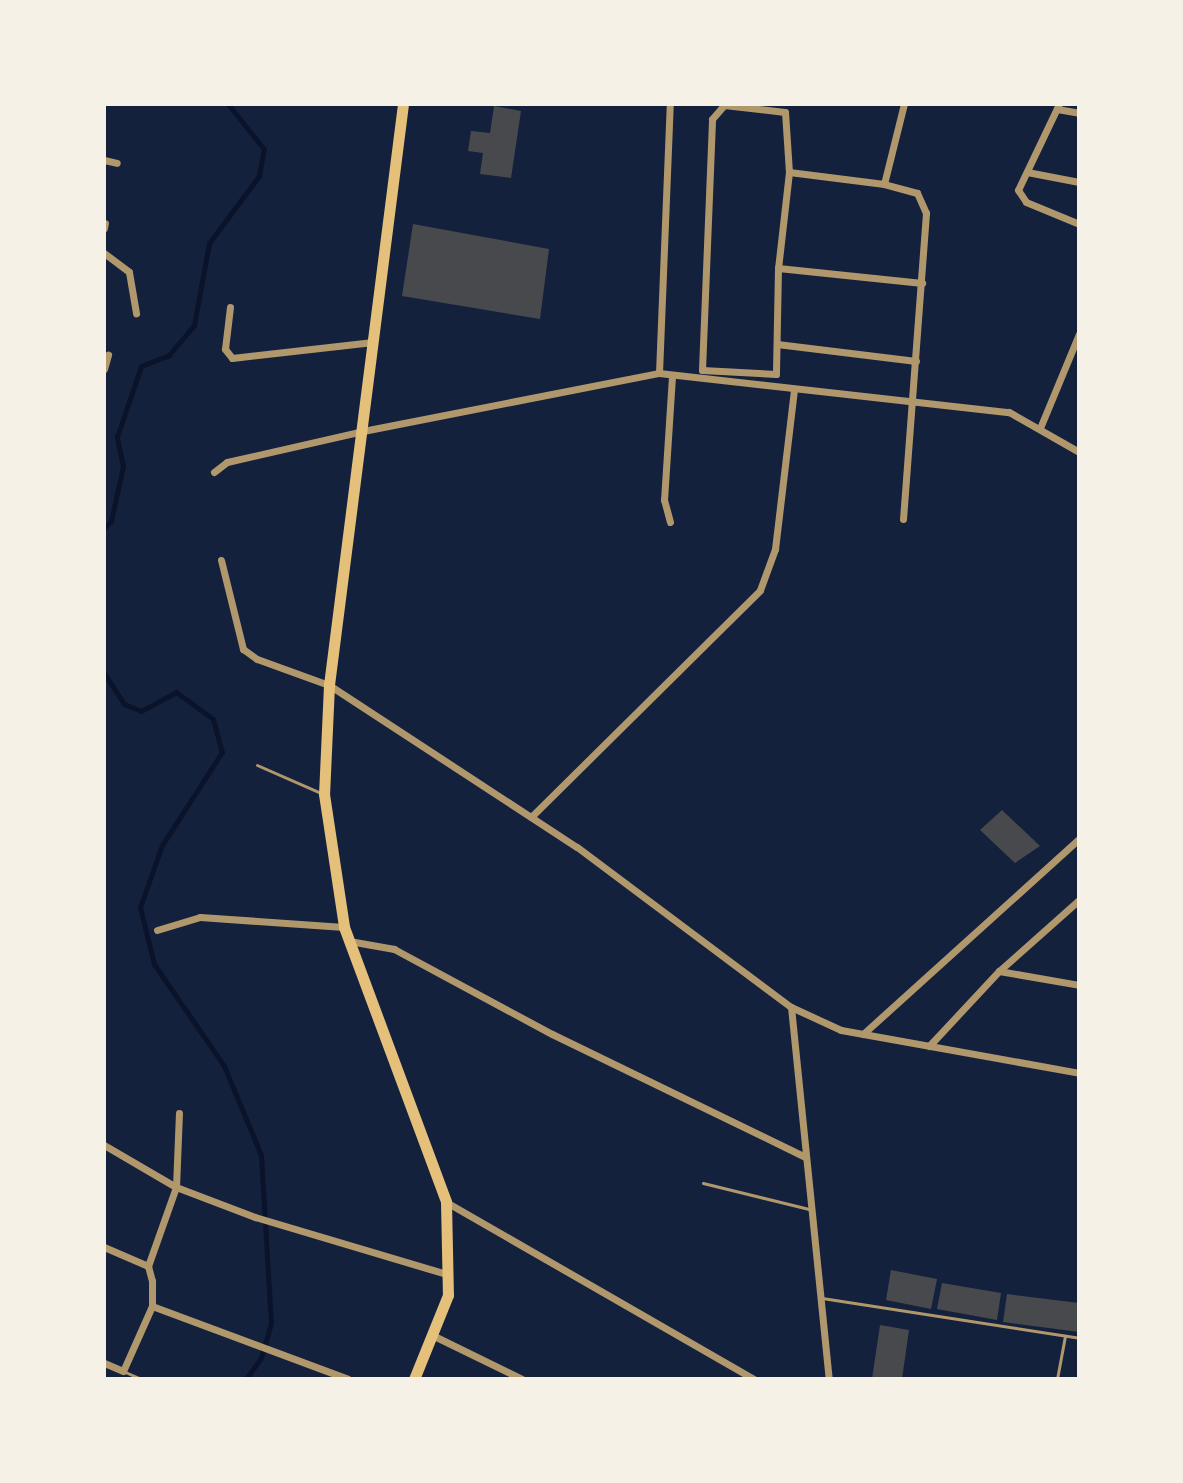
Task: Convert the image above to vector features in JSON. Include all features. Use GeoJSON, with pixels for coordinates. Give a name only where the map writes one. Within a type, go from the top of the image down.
{"type":"FeatureCollection","features":[{"type":"Feature","properties":{"kind":"main road"},"geometry":{"type":"LineString","coordinates":[[403,104],[329,685],[324,794],[344,927],[446,1202],[451,1276],[414,1379]]}},
{"type":"Feature","properties":{"kind":"street"},"geometry":{"type":"LineString","coordinates":[[659,373],[670,104]]}},
{"type":"Feature","properties":{"kind":"street"},"geometry":{"type":"LineString","coordinates":[[884,184],[904,104]]}},
{"type":"Feature","properties":{"kind":"street"},"geometry":{"type":"LineString","coordinates":[[724,105],[785,112],[789,172],[778,268],[776,374],[702,370],[714,112],[724,105]]}},
{"type":"Feature","properties":{"kind":"street"},"geometry":{"type":"LineString","coordinates":[[1079,113],[1058,106],[1019,196],[1079,224]]}},
{"type":"Feature","properties":{"kind":"street"},"geometry":{"type":"LineString","coordinates":[[104,160],[117,163]]}},
{"type":"Feature","properties":{"kind":"street"},"geometry":{"type":"LineString","coordinates":[[789,172],[884,184],[923,199],[922,283],[903,519]]}},
{"type":"Feature","properties":{"kind":"street"},"geometry":{"type":"LineString","coordinates":[[1027,172],[1079,182]]}},
{"type":"Feature","properties":{"kind":"street"},"geometry":{"type":"LineString","coordinates":[[104,253],[129,272],[136,313]]}},
{"type":"Feature","properties":{"kind":"street"},"geometry":{"type":"LineString","coordinates":[[778,268],[922,283]]}},
{"type":"Feature","properties":{"kind":"street"},"geometry":{"type":"LineString","coordinates":[[230,307],[225,349],[232,358],[373,342]]}},
{"type":"Feature","properties":{"kind":"street"},"geometry":{"type":"LineString","coordinates":[[1040,428],[1079,334]]}},
{"type":"Feature","properties":{"kind":"street"},"geometry":{"type":"LineString","coordinates":[[777,344],[916,361]]}},
{"type":"Feature","properties":{"kind":"street"},"geometry":{"type":"LineString","coordinates":[[104,369],[108,355]]}},
{"type":"Feature","properties":{"kind":"street"},"geometry":{"type":"LineString","coordinates":[[214,472],[227,462],[363,431],[659,373],[672,377],[1009,412],[1079,452]]}},
{"type":"Feature","properties":{"kind":"street"},"geometry":{"type":"LineString","coordinates":[[670,522],[664,500],[672,377]]}},
{"type":"Feature","properties":{"kind":"street"},"geometry":{"type":"LineString","coordinates":[[531,817],[760,590],[775,549],[794,390]]}},
{"type":"Feature","properties":{"kind":"street"},"geometry":{"type":"LineString","coordinates":[[221,560],[243,649],[257,659],[329,685],[531,817],[791,1007],[841,1030],[1079,1073]]}},
{"type":"Feature","properties":{"kind":"street"},"geometry":{"type":"LineString","coordinates":[[863,1034],[1079,839]]}},
{"type":"Feature","properties":{"kind":"street"},"geometry":{"type":"LineString","coordinates":[[929,1046],[999,971],[1079,900]]}},
{"type":"Feature","properties":{"kind":"street"},"geometry":{"type":"LineString","coordinates":[[157,930],[200,917],[344,927]]}},
{"type":"Feature","properties":{"kind":"street"},"geometry":{"type":"LineString","coordinates":[[349,941],[394,949],[552,1034],[805,1157]]}},
{"type":"Feature","properties":{"kind":"street"},"geometry":{"type":"LineString","coordinates":[[999,971],[1079,985]]}},
{"type":"Feature","properties":{"kind":"street"},"geometry":{"type":"LineString","coordinates":[[791,1007],[809,1209],[822,1298],[829,1379]]}},
{"type":"Feature","properties":{"kind":"street"},"geometry":{"type":"LineString","coordinates":[[104,1363],[123,1371],[152,1306],[148,1266],[176,1187],[179,1113]]}},
{"type":"Feature","properties":{"kind":"street"},"geometry":{"type":"LineString","coordinates":[[104,1145],[176,1187],[255,1217],[451,1276]]}},
{"type":"Feature","properties":{"kind":"street"},"geometry":{"type":"LineString","coordinates":[[446,1202],[754,1379]]}},
{"type":"Feature","properties":{"kind":"street"},"geometry":{"type":"LineString","coordinates":[[104,1247],[148,1266]]}},
{"type":"Feature","properties":{"kind":"street"},"geometry":{"type":"LineString","coordinates":[[152,1306],[251,1347],[348,1379]]}},
{"type":"Feature","properties":{"kind":"street"},"geometry":{"type":"LineString","coordinates":[[432,1335],[522,1379]]}},
{"type":"Feature","properties":{"kind":"lane"},"geometry":{"type":"LineString","coordinates":[[257,765],[324,794]]}},
{"type":"Feature","properties":{"kind":"lane"},"geometry":{"type":"LineString","coordinates":[[703,1183],[809,1209]]}},
{"type":"Feature","properties":{"kind":"lane"},"geometry":{"type":"LineString","coordinates":[[822,1298],[1079,1338]]}},
{"type":"Feature","properties":{"kind":"lane"},"geometry":{"type":"LineString","coordinates":[[1057,1379],[1065,1336]]}},
{"type":"Feature","properties":{"kind":"lane"},"geometry":{"type":"LineString","coordinates":[[123,1371],[141,1379]]}},
{"type":"Feature","properties":{"kind":"building"},"geometry":{"type":"Polygon","coordinates":[[[494,106],[521,111],[511,178],[480,174],[483,153],[468,151],[471,131],[490,133],[494,106]]]}},
{"type":"Feature","properties":{"kind":"building"},"geometry":{"type":"Polygon","coordinates":[[[413,224],[549,249],[540,319],[402,296],[413,224]]]}},
{"type":"Feature","properties":{"kind":"building"},"geometry":{"type":"Polygon","coordinates":[[[1002,810],[1040,846],[1015,863],[980,830],[1002,810]]]}},
{"type":"Feature","properties":{"kind":"building"},"geometry":{"type":"Polygon","coordinates":[[[891,1270],[937,1279],[931,1309],[886,1300],[891,1270]]]}},
{"type":"Feature","properties":{"kind":"building"},"geometry":{"type":"Polygon","coordinates":[[[942,1283],[1001,1293],[997,1320],[937,1309],[942,1283]]]}},
{"type":"Feature","properties":{"kind":"building"},"geometry":{"type":"Polygon","coordinates":[[[1007,1294],[1079,1303],[1079,1332],[1003,1322],[1007,1294]]]}},
{"type":"Feature","properties":{"kind":"building"},"geometry":{"type":"Polygon","coordinates":[[[880,1325],[909,1330],[902,1379],[872,1379],[880,1325]]]}},
{"type":"Feature","properties":{"kind":"waterway"},"geometry":{"type":"LineString","coordinates":[[104,528],[111,521],[123,466],[117,437],[141,366],[169,355],[194,325],[209,243],[259,176],[264,149],[228,104]]}},
{"type":"Feature","properties":{"kind":"waterway"},"geometry":{"type":"LineString","coordinates":[[104,673],[124,704],[141,711],[176,692],[213,719],[222,752],[162,845],[140,907],[154,964],[224,1066],[261,1155],[271,1323],[261,1358],[246,1379]]}}]}
